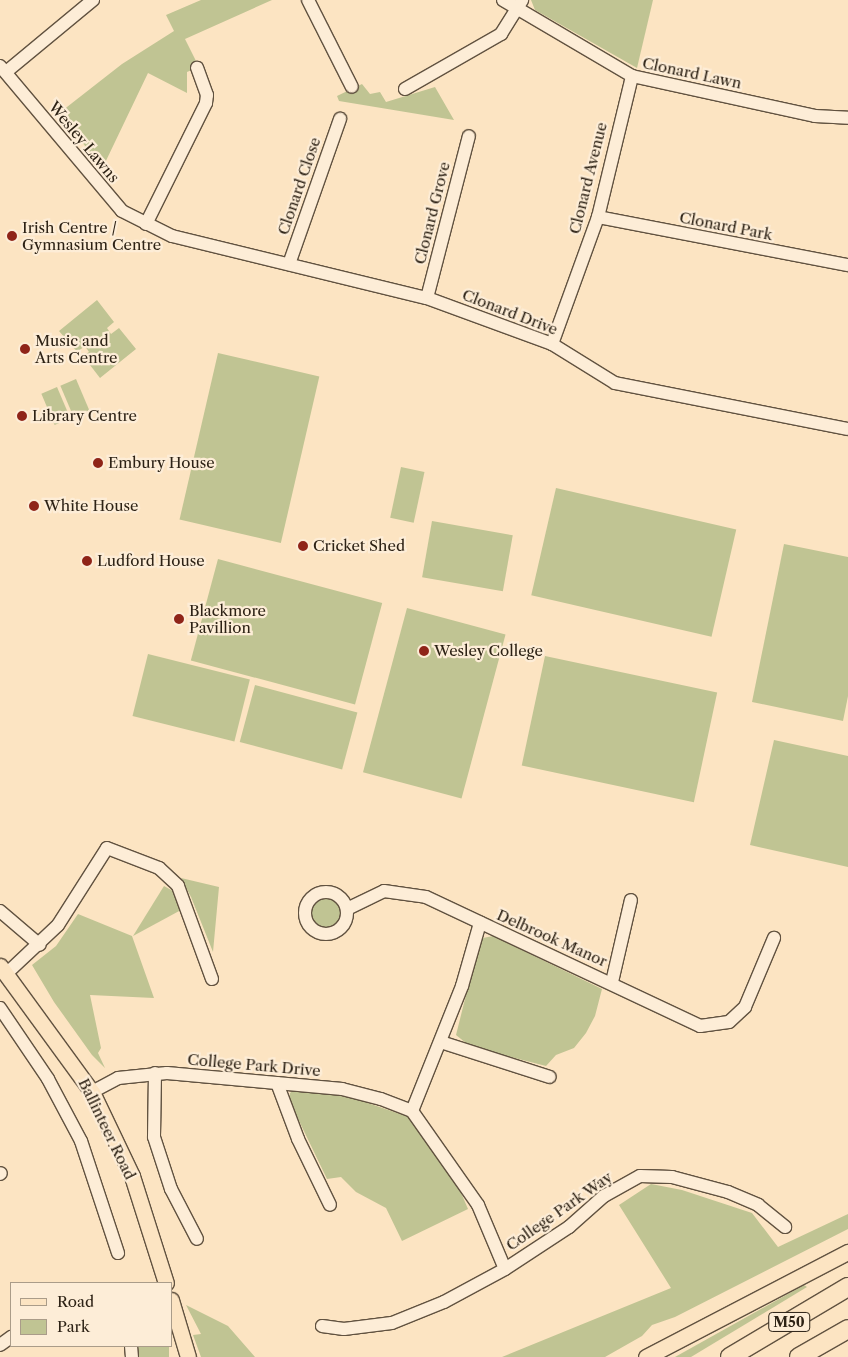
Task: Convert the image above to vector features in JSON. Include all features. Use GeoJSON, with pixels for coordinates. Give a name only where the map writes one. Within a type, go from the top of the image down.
{"type":"FeatureCollection","features":[{"type":"Feature","properties":{"kind":"highway","name":"M50"},"geometry":{"type":"LineString","coordinates":[[730,1357],[848,1287]]}},
{"type":"Feature","properties":{"kind":"highway","name":"M50"},"geometry":{"type":"LineString","coordinates":[[799,1357],[848,1329]]}},
{"type":"Feature","properties":{"kind":"main road","name":"Ballinteer Road"},"geometry":{"type":"LineString","coordinates":[[3,970],[92,1092],[132,1176],[163,1282]]}},
{"type":"Feature","properties":{"kind":"main road"},"geometry":{"type":"LineString","coordinates":[[646,1357],[848,1252]]}},
{"type":"Feature","properties":{"kind":"main road"},"geometry":{"type":"LineString","coordinates":[[172,1303],[188,1357]]}},
{"type":"Feature","properties":{"kind":"street","name":"Wesley Lawns"},"geometry":{"type":"LineString","coordinates":[[93,0],[3,69],[122,211],[172,236],[213,248]]}},
{"type":"Feature","properties":{"kind":"street"},"geometry":{"type":"LineString","coordinates":[[308,0],[352,87]]}},
{"type":"Feature","properties":{"kind":"street","name":"Clonard Lawn"},"geometry":{"type":"LineString","coordinates":[[504,0],[519,5],[632,76],[815,116],[848,118]]}},
{"type":"Feature","properties":{"kind":"street"},"geometry":{"type":"LineString","coordinates":[[405,89],[501,34],[519,5]]}},
{"type":"Feature","properties":{"kind":"street"},"geometry":{"type":"LineString","coordinates":[[146,224],[206,104],[207,95],[197,68]]}},
{"type":"Feature","properties":{"kind":"street","name":"Clonard Avenue"},"geometry":{"type":"LineString","coordinates":[[552,344],[598,217],[632,76]]}},
{"type":"Feature","properties":{"kind":"street","name":"Clonard Close"},"geometry":{"type":"LineString","coordinates":[[289,264],[340,119]]}},
{"type":"Feature","properties":{"kind":"street","name":"Clonard Grove"},"geometry":{"type":"LineString","coordinates":[[427,298],[469,136]]}},
{"type":"Feature","properties":{"kind":"street","name":"Clonard Park"},"geometry":{"type":"LineString","coordinates":[[598,217],[848,265]]}},
{"type":"Feature","properties":{"kind":"street","name":"Clonard Drive"},"geometry":{"type":"LineString","coordinates":[[213,248],[289,264],[427,298],[552,344],[615,382],[848,429]]}},
{"type":"Feature","properties":{"kind":"street"},"geometry":{"type":"LineString","coordinates":[[3,970],[40,945],[58,924],[107,848],[158,868],[178,886],[212,979]]}},
{"type":"Feature","properties":{"kind":"street","name":"Delbrook Manor"},"geometry":{"type":"LineString","coordinates":[[347,909],[384,891],[426,897],[612,982],[700,1026],[728,1022],[745,1007],[774,938]]}},
{"type":"Feature","properties":{"kind":"street","name":"Delbrook Manor"},"geometry":{"type":"LineString","coordinates":[[612,982],[631,900]]}},
{"type":"Feature","properties":{"kind":"street"},"geometry":{"type":"LineString","coordinates":[[0,911],[40,945]]}},
{"type":"Feature","properties":{"kind":"street","name":"Delbrook Manor"},"geometry":{"type":"LineString","coordinates":[[441,1042],[480,923]]}},
{"type":"Feature","properties":{"kind":"street","name":"Ballinteer Road"},"geometry":{"type":"LineString","coordinates":[[0,1008],[36,1058],[81,1141],[118,1253]]}},
{"type":"Feature","properties":{"kind":"street"},"geometry":{"type":"LineString","coordinates":[[505,1269],[478,1205],[412,1111],[441,1042],[550,1077]]}},
{"type":"Feature","properties":{"kind":"street"},"geometry":{"type":"LineString","coordinates":[[155,1073],[154,1137],[171,1189],[197,1239]]}},
{"type":"Feature","properties":{"kind":"street","name":"College Park Drive"},"geometry":{"type":"LineString","coordinates":[[92,1092],[118,1078],[155,1073],[342,1089],[381,1099],[412,1111]]}},
{"type":"Feature","properties":{"kind":"street"},"geometry":{"type":"LineString","coordinates":[[277,1083],[294,1130],[330,1205]]}},
{"type":"Feature","properties":{"kind":"street","name":"College Park Way"},"geometry":{"type":"LineString","coordinates":[[322,1326],[344,1329],[392,1323],[444,1302],[505,1269],[569,1227],[604,1196],[640,1176],[672,1177],[728,1192],[758,1205],[786,1227]]}},
{"type":"Feature","properties":{"kind":"green space"},"geometry":{"type":"Polygon","coordinates":[[[201,0],[272,0],[185,39],[199,67],[187,72],[187,93],[148,73],[103,167],[58,114],[122,64],[174,31],[166,15],[201,0]]]}},
{"type":"Feature","properties":{"kind":"green space"},"geometry":{"type":"Polygon","coordinates":[[[531,0],[653,0],[637,68],[535,10],[531,0]]]}},
{"type":"Feature","properties":{"kind":"green space"},"geometry":{"type":"Polygon","coordinates":[[[362,84],[370,94],[380,92],[386,102],[435,87],[454,120],[339,101],[337,96],[362,84]]]}},
{"type":"Feature","properties":{"kind":"green space"},"geometry":{"type":"Polygon","coordinates":[[[97,300],[114,322],[107,328],[111,334],[119,328],[136,349],[100,378],[83,356],[89,352],[85,346],[77,352],[59,331],[97,300]]]}},
{"type":"Feature","properties":{"kind":"green space"},"geometry":{"type":"Polygon","coordinates":[[[218,353],[319,376],[281,543],[180,520],[218,353]]]}},
{"type":"Feature","properties":{"kind":"green space"},"geometry":{"type":"Polygon","coordinates":[[[76,379],[89,410],[74,417],[60,386],[76,379]]]}},
{"type":"Feature","properties":{"kind":"green space"},"geometry":{"type":"Polygon","coordinates":[[[57,387],[70,418],[55,425],[41,394],[57,387]]]}},
{"type":"Feature","properties":{"kind":"green space"},"geometry":{"type":"Polygon","coordinates":[[[401,467],[424,472],[414,523],[390,518],[401,467]]]}},
{"type":"Feature","properties":{"kind":"green space"},"geometry":{"type":"Polygon","coordinates":[[[556,488],[736,530],[712,637],[531,595],[556,488]]]}},
{"type":"Feature","properties":{"kind":"green space"},"geometry":{"type":"Polygon","coordinates":[[[432,521],[513,535],[503,591],[422,577],[432,521]]]}},
{"type":"Feature","properties":{"kind":"green space"},"geometry":{"type":"Polygon","coordinates":[[[784,544],[848,557],[848,696],[843,721],[752,702],[784,544]]]}},
{"type":"Feature","properties":{"kind":"green space"},"geometry":{"type":"Polygon","coordinates":[[[218,559],[382,603],[355,704],[191,660],[218,559]]]}},
{"type":"Feature","properties":{"kind":"green space"},"geometry":{"type":"Polygon","coordinates":[[[407,608],[506,634],[462,799],[363,772],[407,608]]]}},
{"type":"Feature","properties":{"kind":"green space"},"geometry":{"type":"Polygon","coordinates":[[[148,654],[250,679],[234,742],[133,716],[148,654]]]}},
{"type":"Feature","properties":{"kind":"green space"},"geometry":{"type":"Polygon","coordinates":[[[545,656],[717,693],[694,802],[522,766],[545,656]]]}},
{"type":"Feature","properties":{"kind":"green space"},"geometry":{"type":"Polygon","coordinates":[[[255,685],[357,712],[342,769],[240,742],[255,685]]]}},
{"type":"Feature","properties":{"kind":"green space"},"geometry":{"type":"Polygon","coordinates":[[[774,740],[848,756],[848,867],[750,845],[774,740]]]}},
{"type":"Feature","properties":{"kind":"green space"},"geometry":{"type":"Polygon","coordinates":[[[181,878],[219,887],[213,952],[191,897],[181,878]]]}},
{"type":"Feature","properties":{"kind":"green space"},"geometry":{"type":"Polygon","coordinates":[[[164,886],[173,891],[181,910],[133,936],[164,886]]]}},
{"type":"Feature","properties":{"kind":"green space"},"geometry":{"type":"Polygon","coordinates":[[[326,896],[333,897],[338,901],[342,906],[342,920],[338,925],[333,929],[326,930],[319,929],[314,925],[310,920],[309,913],[310,906],[314,901],[319,897],[326,896]]]}},
{"type":"Feature","properties":{"kind":"green space"},"geometry":{"type":"Polygon","coordinates":[[[78,914],[132,936],[154,998],[90,995],[101,1048],[98,1053],[105,1068],[92,1055],[54,1002],[32,965],[56,946],[78,914]]]}},
{"type":"Feature","properties":{"kind":"green space"},"geometry":{"type":"Polygon","coordinates":[[[493,936],[602,989],[595,1016],[586,1033],[574,1048],[556,1055],[546,1066],[471,1047],[456,1035],[478,947],[483,938],[493,936]]]}},
{"type":"Feature","properties":{"kind":"green space"},"geometry":{"type":"Polygon","coordinates":[[[295,1089],[353,1098],[409,1117],[459,1188],[468,1209],[402,1241],[386,1208],[356,1192],[341,1177],[327,1179],[289,1100],[290,1093],[295,1089]]]}},
{"type":"Feature","properties":{"kind":"green space"},"geometry":{"type":"Polygon","coordinates":[[[651,1184],[682,1190],[752,1213],[778,1247],[848,1214],[848,1229],[675,1317],[652,1325],[642,1336],[605,1357],[502,1357],[671,1288],[619,1205],[651,1184]]]}},
{"type":"Feature","properties":{"kind":"green space"},"geometry":{"type":"Polygon","coordinates":[[[804,1285],[807,1287],[691,1357],[675,1357],[804,1285]]]}},
{"type":"Feature","properties":{"kind":"green space"},"geometry":{"type":"Polygon","coordinates":[[[186,1305],[228,1326],[255,1357],[201,1357],[193,1335],[201,1334],[186,1305]]]}},
{"type":"Feature","properties":{"kind":"green space"},"geometry":{"type":"Polygon","coordinates":[[[138,1347],[169,1347],[169,1357],[138,1357],[138,1347]]]}},
{"type":"Feature","properties":{"kind":"place","name":"Irish Centre / Gymnasium Centre"},"geometry":{"type":"Point","coordinates":[12,236]}},
{"type":"Feature","properties":{"kind":"place","name":"Music and Arts Centre"},"geometry":{"type":"Point","coordinates":[25,349]}},
{"type":"Feature","properties":{"kind":"place","name":"Library Centre"},"geometry":{"type":"Point","coordinates":[22,416]}},
{"type":"Feature","properties":{"kind":"place","name":"Embury House"},"geometry":{"type":"Point","coordinates":[98,463]}},
{"type":"Feature","properties":{"kind":"place","name":"White House"},"geometry":{"type":"Point","coordinates":[34,506]}},
{"type":"Feature","properties":{"kind":"place","name":"Cricket Shed"},"geometry":{"type":"Point","coordinates":[303,546]}},
{"type":"Feature","properties":{"kind":"place","name":"Ludford House"},"geometry":{"type":"Point","coordinates":[87,561]}},
{"type":"Feature","properties":{"kind":"place","name":"Blackmore Pavillion"},"geometry":{"type":"Point","coordinates":[179,619]}},
{"type":"Feature","properties":{"kind":"place","name":"Wesley College"},"geometry":{"type":"Point","coordinates":[424,651]}}]}
